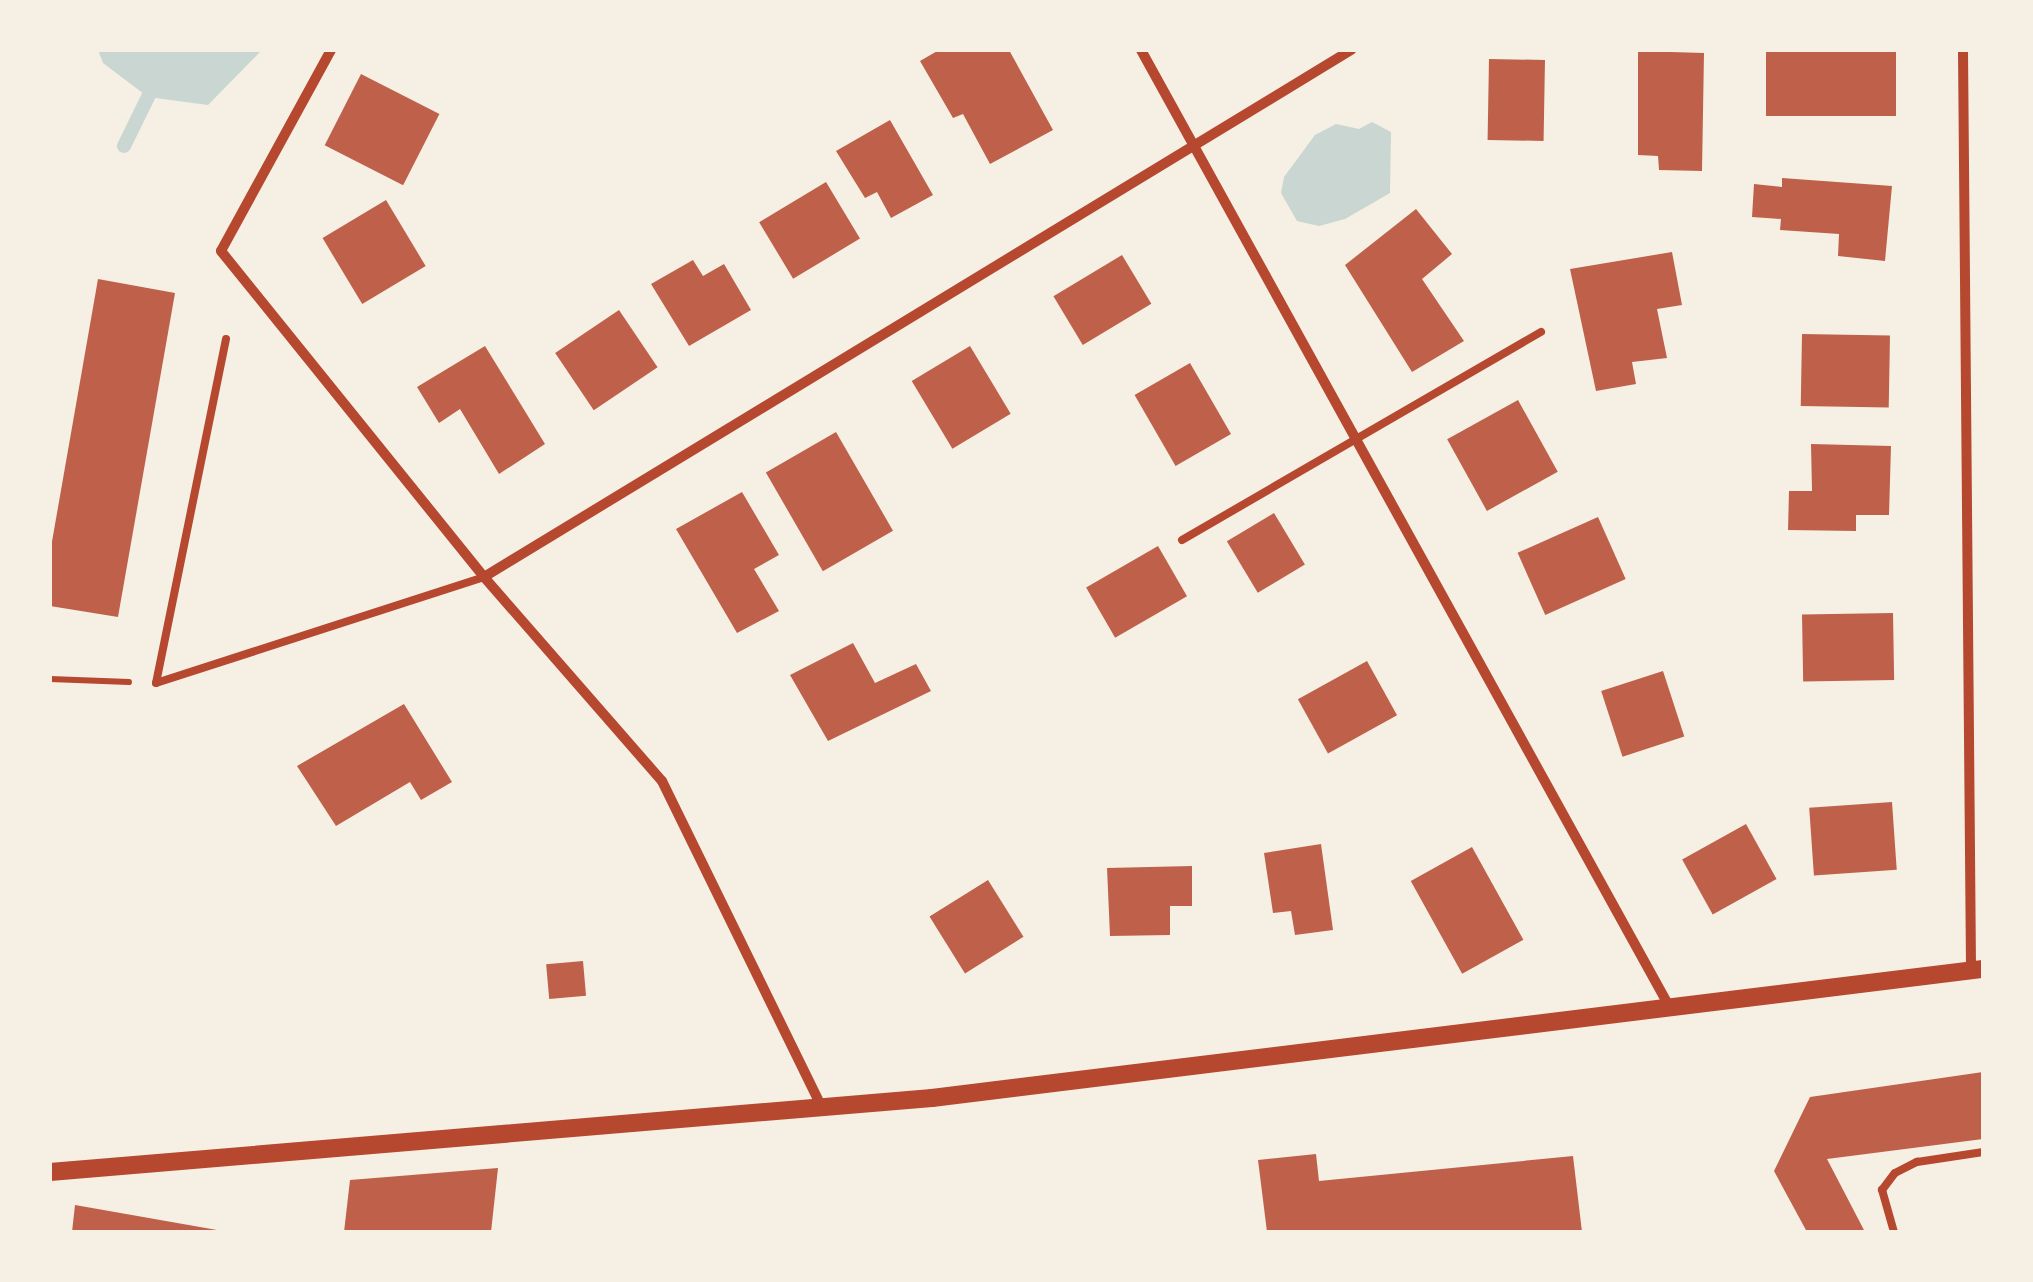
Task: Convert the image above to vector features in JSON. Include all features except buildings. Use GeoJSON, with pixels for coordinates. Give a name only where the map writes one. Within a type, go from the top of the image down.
{"type":"FeatureCollection","features":[{"type":"Feature","properties":{"kind":"street"},"geometry":{"type":"LineString","coordinates":[[332,50],[220,251],[484,577],[662,781],[822,1107]]}},
{"type":"Feature","properties":{"kind":"street"},"geometry":{"type":"LineString","coordinates":[[1141,50],[1361,438],[1670,1008]]}},
{"type":"Feature","properties":{"kind":"street"},"geometry":{"type":"LineString","coordinates":[[484,577],[1351,50]]}},
{"type":"Feature","properties":{"kind":"street"},"geometry":{"type":"LineString","coordinates":[[50,1172],[822,1107],[1977,970],[1963,50]]}},
{"type":"Feature","properties":{"kind":"lane"},"geometry":{"type":"LineString","coordinates":[[1182,540],[1542,332]]}},
{"type":"Feature","properties":{"kind":"lane"},"geometry":{"type":"LineString","coordinates":[[226,339],[156,683],[484,577]]}},
{"type":"Feature","properties":{"kind":"lane"},"geometry":{"type":"LineString","coordinates":[[1894,1232],[1882,1190],[1894,1174],[1916,1162],[1983,1152]]}},
{"type":"Feature","properties":{"kind":"path"},"geometry":{"type":"LineString","coordinates":[[50,679],[156,683]]}},
{"type":"Feature","properties":{"kind":"shaded area"},"geometry":{"type":"Polygon","coordinates":[[[98,50],[262,50],[208,105],[148,97],[103,63],[98,50]]]}},
{"type":"Feature","properties":{"kind":"shaded area"},"geometry":{"type":"Polygon","coordinates":[[[1372,122],[1391,132],[1390,193],[1345,219],[1319,226],[1297,221],[1281,193],[1284,177],[1315,135],[1336,124],[1359,129],[1372,122]]]}},
{"type":"Feature","properties":{"kind":"waterway"},"geometry":{"type":"LineString","coordinates":[[124,146],[148,97]]}}]}
